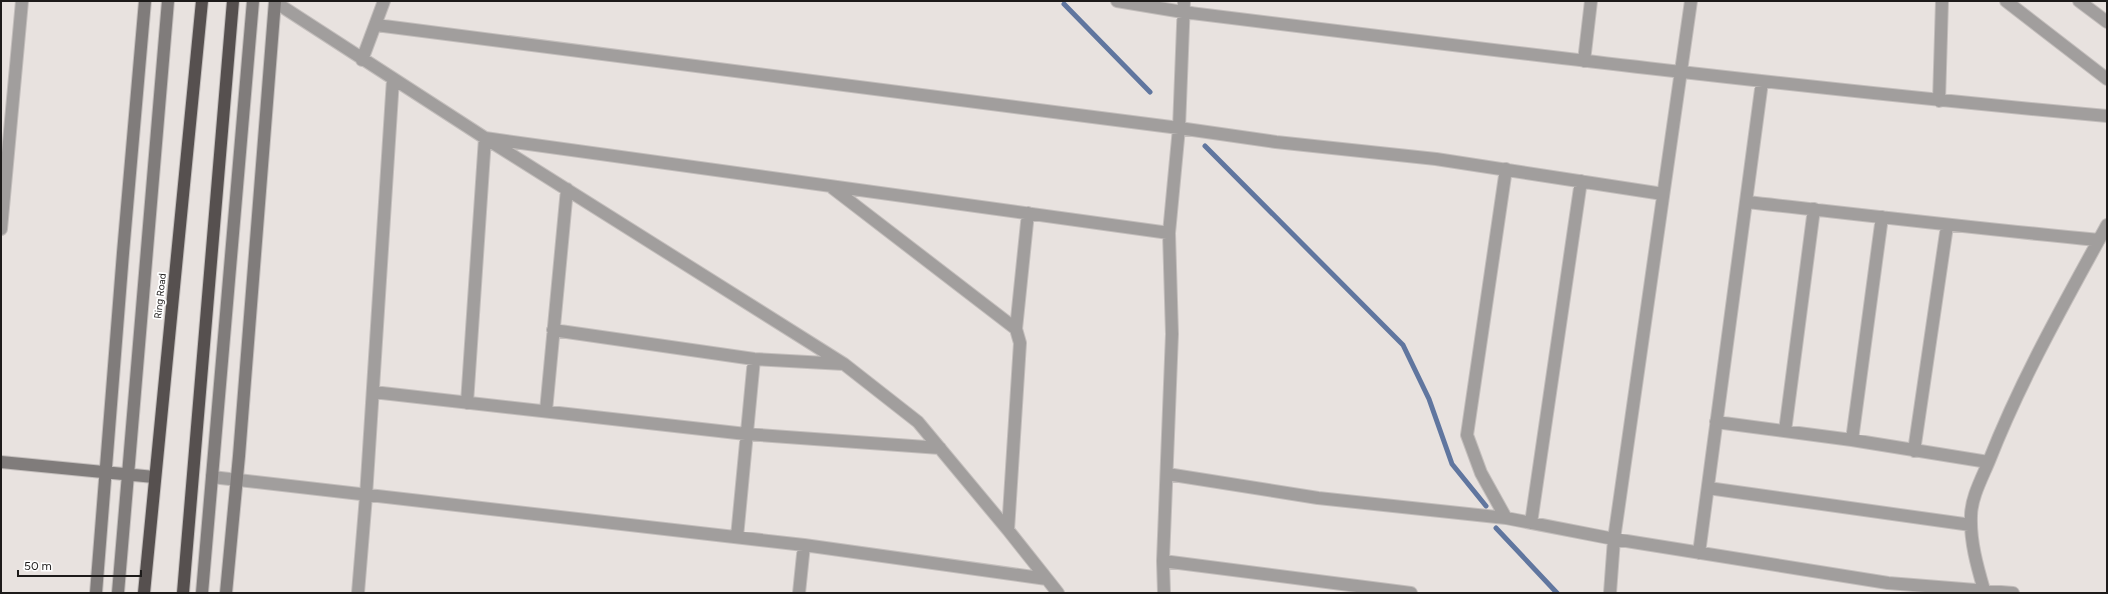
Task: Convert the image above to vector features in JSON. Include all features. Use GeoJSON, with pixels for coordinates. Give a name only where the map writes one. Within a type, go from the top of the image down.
{"type":"FeatureCollection","features":[{"type":"Feature","properties":{"kind":"highway","name":"Ring Road"},"geometry":{"type":"LineString","coordinates":[[144,593],[154,478],[202,1]]}},
{"type":"Feature","properties":{"kind":"highway"},"geometry":{"type":"LineString","coordinates":[[183,593],[233,1]]}},
{"type":"Feature","properties":{"kind":"street"},"geometry":{"type":"LineString","coordinates":[[1,229],[22,1]]}},
{"type":"Feature","properties":{"kind":"street"},"geometry":{"type":"LineString","coordinates":[[96,593],[145,1]]}},
{"type":"Feature","properties":{"kind":"street"},"geometry":{"type":"LineString","coordinates":[[118,593],[168,1]]}},
{"type":"Feature","properties":{"kind":"street"},"geometry":{"type":"LineString","coordinates":[[202,593],[253,1]]}},
{"type":"Feature","properties":{"kind":"street"},"geometry":{"type":"LineString","coordinates":[[362,60],[376,26],[384,1]]}},
{"type":"Feature","properties":{"kind":"street"},"geometry":{"type":"LineString","coordinates":[[1117,1],[1183,7],[1680,73],[1939,101],[2107,116]]}},
{"type":"Feature","properties":{"kind":"street"},"geometry":{"type":"LineString","coordinates":[[1584,61],[1591,1]]}},
{"type":"Feature","properties":{"kind":"street"},"geometry":{"type":"LineString","coordinates":[[1610,593],[1614,540],[1690,1]]}},
{"type":"Feature","properties":{"kind":"street"},"geometry":{"type":"LineString","coordinates":[[1939,101],[1942,1]]}},
{"type":"Feature","properties":{"kind":"street"},"geometry":{"type":"LineString","coordinates":[[2006,1],[2107,79]]}},
{"type":"Feature","properties":{"kind":"street"},"geometry":{"type":"LineString","coordinates":[[2079,1],[2107,22]]}},
{"type":"Feature","properties":{"kind":"street"},"geometry":{"type":"LineString","coordinates":[[226,593],[237,481],[275,2],[362,60],[844,364],[918,422],[1008,530],[1058,593]]}},
{"type":"Feature","properties":{"kind":"street"},"geometry":{"type":"LineString","coordinates":[[1164,593],[1163,562],[1172,334],[1169,232],[1179,128],[1183,7]]}},
{"type":"Feature","properties":{"kind":"street"},"geometry":{"type":"LineString","coordinates":[[376,26],[1179,128],[1276,142],[1506,169],[1663,194]]}},
{"type":"Feature","properties":{"kind":"street"},"geometry":{"type":"LineString","coordinates":[[358,593],[366,496],[393,79]]}},
{"type":"Feature","properties":{"kind":"street"},"geometry":{"type":"LineString","coordinates":[[1699,553],[1762,82]]}},
{"type":"Feature","properties":{"kind":"street"},"geometry":{"type":"LineString","coordinates":[[485,138],[1169,232]]}},
{"type":"Feature","properties":{"kind":"street"},"geometry":{"type":"LineString","coordinates":[[467,402],[485,138]]}},
{"type":"Feature","properties":{"kind":"street"},"geometry":{"type":"LineString","coordinates":[[1506,169],[1467,435],[1480,473],[1506,518]]}},
{"type":"Feature","properties":{"kind":"street"},"geometry":{"type":"LineString","coordinates":[[1531,523],[1581,181]]}},
{"type":"Feature","properties":{"kind":"street"},"geometry":{"type":"LineString","coordinates":[[829,185],[1016,329]]}},
{"type":"Feature","properties":{"kind":"street"},"geometry":{"type":"LineString","coordinates":[[546,411],[567,189]]}},
{"type":"Feature","properties":{"kind":"street"},"geometry":{"type":"LineString","coordinates":[[1747,202],[1947,226],[2099,240]]}},
{"type":"Feature","properties":{"kind":"street"},"geometry":{"type":"LineString","coordinates":[[1785,431],[1814,210]]}},
{"type":"Feature","properties":{"kind":"street"},"geometry":{"type":"LineString","coordinates":[[1008,530],[1020,344],[1016,329],[1028,213]]}},
{"type":"Feature","properties":{"kind":"street"},"geometry":{"type":"LineString","coordinates":[[1852,440],[1882,217]]}},
{"type":"Feature","properties":{"kind":"street"},"geometry":{"type":"LineString","coordinates":[[1984,590],[1978,569],[1971,524],[1971,514],[1988,462],[1999,435],[2054,322],[2107,225]]}},
{"type":"Feature","properties":{"kind":"street"},"geometry":{"type":"LineString","coordinates":[[1914,451],[1947,226]]}},
{"type":"Feature","properties":{"kind":"street"},"geometry":{"type":"LineString","coordinates":[[553,330],[754,359],[844,364]]}},
{"type":"Feature","properties":{"kind":"street"},"geometry":{"type":"LineString","coordinates":[[737,537],[754,359]]}},
{"type":"Feature","properties":{"kind":"street"},"geometry":{"type":"LineString","coordinates":[[373,392],[746,434],[940,448]]}},
{"type":"Feature","properties":{"kind":"street"},"geometry":{"type":"LineString","coordinates":[[1716,422],[1852,440],[1988,462]]}},
{"type":"Feature","properties":{"kind":"street"},"geometry":{"type":"LineString","coordinates":[[1,462],[154,478]]}},
{"type":"Feature","properties":{"kind":"street"},"geometry":{"type":"LineString","coordinates":[[1167,474],[1318,498],[1506,518],[1614,540],[1888,583],[2013,593]]}},
{"type":"Feature","properties":{"kind":"street"},"geometry":{"type":"LineString","coordinates":[[212,478],[804,545],[1047,580]]}},
{"type":"Feature","properties":{"kind":"street"},"geometry":{"type":"LineString","coordinates":[[1708,488],[1971,524]]}},
{"type":"Feature","properties":{"kind":"street"},"geometry":{"type":"LineString","coordinates":[[799,593],[804,545]]}},
{"type":"Feature","properties":{"kind":"street"},"geometry":{"type":"LineString","coordinates":[[1163,562],[1411,593]]}},
{"type":"Feature","properties":{"kind":"waterway"},"geometry":{"type":"LineString","coordinates":[[1064,4],[1150,92]]}},
{"type":"Feature","properties":{"kind":"waterway"},"geometry":{"type":"LineString","coordinates":[[1205,146],[1403,345],[1429,399],[1452,464],[1486,506]]}},
{"type":"Feature","properties":{"kind":"waterway"},"geometry":{"type":"LineString","coordinates":[[1496,528],[1557,593]]}}]}
